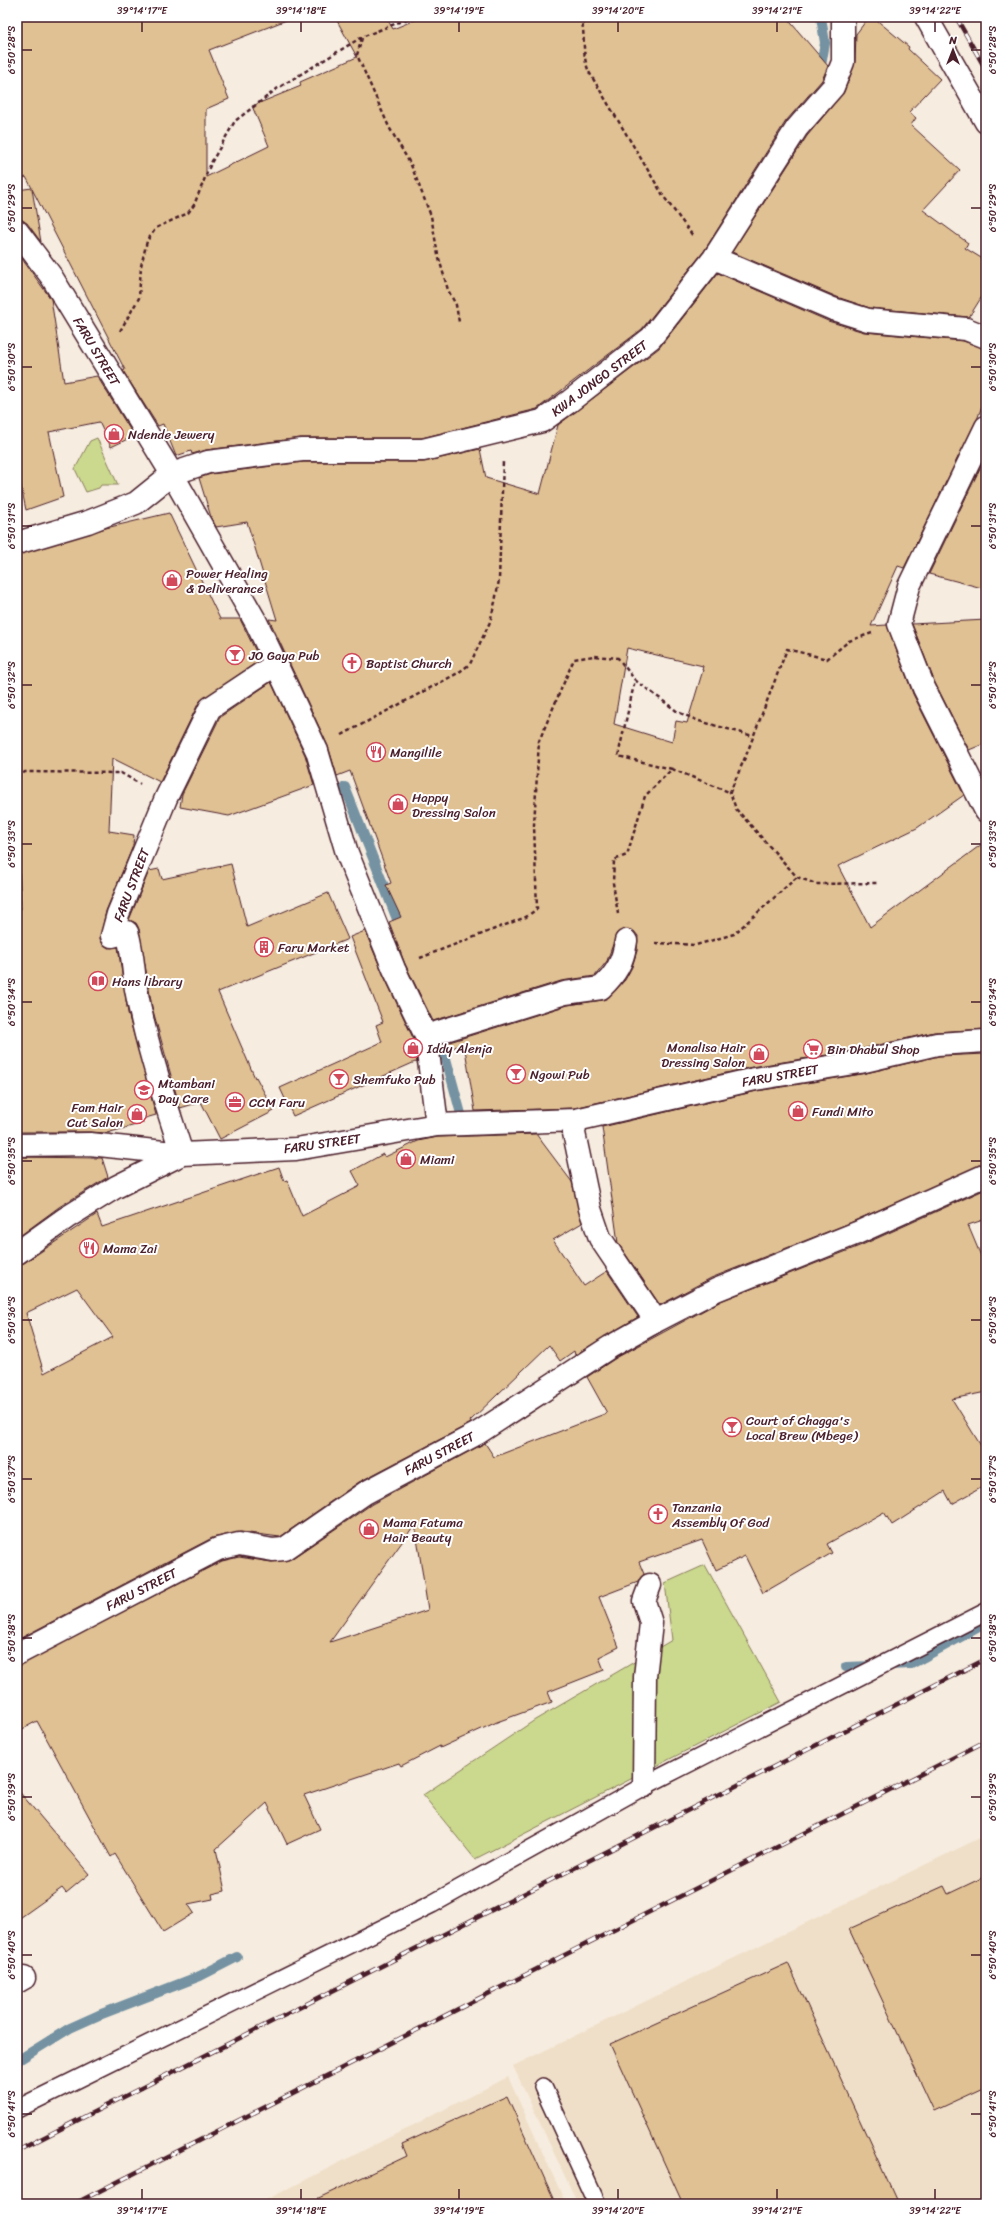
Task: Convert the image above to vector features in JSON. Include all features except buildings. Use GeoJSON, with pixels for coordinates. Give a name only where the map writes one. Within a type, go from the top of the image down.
{"type":"FeatureCollection","features":[{"type":"Feature","properties":{"kind":"street","name":"KWA JONGO STREET"},"geometry":{"type":"LineString","coordinates":[[172,474],[208,462],[302,450],[423,450],[542,421],[651,338],[714,258],[798,128],[834,87],[843,62],[843,17]]}},
{"type":"Feature","properties":{"kind":"street"},"geometry":{"type":"LineString","coordinates":[[926,17],[986,122]]}},
{"type":"Feature","properties":{"kind":"street","name":"FARU STREET"},"geometry":{"type":"LineString","coordinates":[[17,231],[51,276],[172,474],[256,622],[317,751],[347,853],[394,970],[426,1036],[437,1125]]}},
{"type":"Feature","properties":{"kind":"street"},"geometry":{"type":"LineString","coordinates":[[714,258],[834,309],[868,320],[966,329],[986,337]]}},
{"type":"Feature","properties":{"kind":"street"},"geometry":{"type":"LineString","coordinates":[[986,427],[910,586],[899,624],[924,688],[986,811]]}},
{"type":"Feature","properties":{"kind":"street"},"geometry":{"type":"LineString","coordinates":[[17,543],[88,522],[136,503],[172,474]]}},
{"type":"Feature","properties":{"kind":"street","name":"FARU STREET"},"geometry":{"type":"LineString","coordinates":[[182,1154],[153,1058],[136,989],[134,956],[127,932],[112,936],[118,914],[166,798],[210,708],[276,664]]}},
{"type":"Feature","properties":{"kind":"street"},"geometry":{"type":"LineString","coordinates":[[426,1036],[565,994],[601,988],[618,969],[624,957],[626,941]]}},
{"type":"Feature","properties":{"kind":"street","name":"FARU STREET"},"geometry":{"type":"LineString","coordinates":[[17,1145],[90,1144],[182,1154],[296,1149],[437,1125],[576,1120],[755,1079],[860,1062],[937,1044],[986,1041]]}},
{"type":"Feature","properties":{"kind":"street"},"geometry":{"type":"LineString","coordinates":[[576,1120],[574,1133],[590,1209],[600,1238],[656,1321]]}},
{"type":"Feature","properties":{"kind":"street","name":"FARU STREET"},"geometry":{"type":"LineString","coordinates":[[17,1254],[66,1218],[110,1191],[182,1154]]}},
{"type":"Feature","properties":{"kind":"street","name":"FARU STREET"},"geometry":{"type":"LineString","coordinates":[[17,1654],[218,1549],[239,1544],[273,1550],[284,1549],[365,1493],[478,1432],[610,1347],[656,1321],[716,1290],[858,1233],[986,1175]]}},
{"type":"Feature","properties":{"kind":"street"},"geometry":{"type":"LineString","coordinates":[[644,1786],[645,1677],[651,1624],[644,1601],[650,1585]]}},
{"type":"Feature","properties":{"kind":"lane"},"geometry":{"type":"LineString","coordinates":[[17,2109],[432,1904],[644,1786],[986,1612]]}},
{"type":"Feature","properties":{"kind":"lane"},"geometry":{"type":"LineString","coordinates":[[543,2087],[597,2204]]}},
{"type":"Feature","properties":{"kind":"path"},"geometry":{"type":"LineString","coordinates":[[98,353],[119,333],[139,298],[141,266],[147,241],[156,228],[188,213],[194,204],[211,163],[235,120],[278,88],[362,37],[412,17]]}},
{"type":"Feature","properties":{"kind":"path"},"geometry":{"type":"LineString","coordinates":[[581,17],[584,30],[583,59],[589,72],[678,217],[714,258]]}},
{"type":"Feature","properties":{"kind":"path"},"geometry":{"type":"LineString","coordinates":[[362,37],[357,55],[389,127],[411,164],[431,216],[438,255],[448,290],[456,305],[459,322]]}},
{"type":"Feature","properties":{"kind":"path"},"geometry":{"type":"LineString","coordinates":[[317,751],[328,742],[458,673],[470,664],[490,622],[499,580],[504,431]]}},
{"type":"Feature","properties":{"kind":"path"},"geometry":{"type":"LineString","coordinates":[[879,883],[816,884],[797,877],[736,809],[730,792],[787,649],[827,659],[849,641],[899,624]]}},
{"type":"Feature","properties":{"kind":"path"},"geometry":{"type":"LineString","coordinates":[[394,970],[440,949],[526,917],[537,909],[534,825],[539,741],[548,716],[559,696],[574,659],[594,656],[618,658],[635,680],[678,712],[699,721],[753,736]]}},
{"type":"Feature","properties":{"kind":"path"},"geometry":{"type":"LineString","coordinates":[[635,680],[618,756],[672,769],[730,792]]}},
{"type":"Feature","properties":{"kind":"path"},"geometry":{"type":"LineString","coordinates":[[672,769],[645,796],[627,855],[614,860],[615,901],[626,941],[696,946],[734,934],[797,877]]}},
{"type":"Feature","properties":{"kind":"path"},"geometry":{"type":"LineString","coordinates":[[17,777],[25,772],[121,773],[166,798]]}},
{"type":"Feature","properties":{"kind":"shaded area"},"geometry":{"type":"Polygon","coordinates":[[[986,1835],[986,2204],[578,2204],[513,2066],[986,1835]]]}},
{"type":"Feature","properties":{"kind":"shaded area"},"geometry":{"type":"Polygon","coordinates":[[[508,2077],[566,2204],[258,2204],[508,2077]]]}},
{"type":"Feature","properties":{"kind":"green space"},"geometry":{"type":"Polygon","coordinates":[[[97,438],[118,485],[101,485],[99,488],[86,492],[75,469],[90,441],[97,438]]]}},
{"type":"Feature","properties":{"kind":"green space"},"geometry":{"type":"Polygon","coordinates":[[[705,1565],[781,1702],[475,1859],[423,1795],[535,1720],[672,1640],[665,1583],[705,1565]]]}},
{"type":"Feature","properties":{"kind":"waterway"},"geometry":{"type":"LineString","coordinates":[[820,71],[825,43],[821,17]]}},
{"type":"Feature","properties":{"kind":"waterway"},"geometry":{"type":"LineString","coordinates":[[345,787],[402,932]]}},
{"type":"Feature","properties":{"kind":"waterway"},"geometry":{"type":"LineString","coordinates":[[432,1007],[464,1125]]}},
{"type":"Feature","properties":{"kind":"waterway"},"geometry":{"type":"LineString","coordinates":[[888,1665],[911,1664],[986,1623]]}},
{"type":"Feature","properties":{"kind":"waterway"},"geometry":{"type":"LineString","coordinates":[[846,1667],[872,1666]]}},
{"type":"Feature","properties":{"kind":"waterway"},"geometry":{"type":"LineString","coordinates":[[17,2061],[70,2028],[99,2015],[200,1976],[237,1957]]}},
{"type":"Feature","properties":{"kind":"railway"},"geometry":{"type":"LineString","coordinates":[[956,17],[986,70]]}},
{"type":"Feature","properties":{"kind":"railway"},"geometry":{"type":"LineString","coordinates":[[17,2151],[986,1659]]}},
{"type":"Feature","properties":{"kind":"railway"},"geometry":{"type":"LineString","coordinates":[[74,2204],[986,1741]]}},
{"type":"Feature","properties":{"kind":"place","name":"Ndende Jewery"},"geometry":{"type":"Point","coordinates":[114,434]}},
{"type":"Feature","properties":{"kind":"place","name":"Power Healing & Deliverance"},"geometry":{"type":"Point","coordinates":[172,580]}},
{"type":"Feature","properties":{"kind":"place","name":"JO Gaya Pub"},"geometry":{"type":"Point","coordinates":[235,655]}},
{"type":"Feature","properties":{"kind":"place","name":"Baptist Church"},"geometry":{"type":"Point","coordinates":[352,663]}},
{"type":"Feature","properties":{"kind":"place","name":"Mangilile"},"geometry":{"type":"Point","coordinates":[376,752]}},
{"type":"Feature","properties":{"kind":"place","name":"Happy Dressing Salon"},"geometry":{"type":"Point","coordinates":[398,804]}},
{"type":"Feature","properties":{"kind":"place","name":"Faru Market"},"geometry":{"type":"Point","coordinates":[264,947]}},
{"type":"Feature","properties":{"kind":"place","name":"Hans library"},"geometry":{"type":"Point","coordinates":[98,981]}},
{"type":"Feature","properties":{"kind":"place","name":"Iddy Alenja"},"geometry":{"type":"Point","coordinates":[413,1048]}},
{"type":"Feature","properties":{"kind":"place","name":"Bin Dhabul Shop"},"geometry":{"type":"Point","coordinates":[813,1049]}},
{"type":"Feature","properties":{"kind":"place","name":"Monalisa Hair Dressing Salon"},"geometry":{"type":"Point","coordinates":[759,1054]}},
{"type":"Feature","properties":{"kind":"place","name":"Ngowi Pub"},"geometry":{"type":"Point","coordinates":[516,1074]}},
{"type":"Feature","properties":{"kind":"place","name":"Shemfuko Pub"},"geometry":{"type":"Point","coordinates":[339,1079]}},
{"type":"Feature","properties":{"kind":"place","name":"Mtambani Day Care"},"geometry":{"type":"Point","coordinates":[144,1090]}},
{"type":"Feature","properties":{"kind":"place","name":"CCM Faru"},"geometry":{"type":"Point","coordinates":[235,1102]}},
{"type":"Feature","properties":{"kind":"place","name":"Fundi Mito"},"geometry":{"type":"Point","coordinates":[798,1111]}},
{"type":"Feature","properties":{"kind":"place","name":"Fam Hair Cut Salon"},"geometry":{"type":"Point","coordinates":[137,1114]}},
{"type":"Feature","properties":{"kind":"place","name":"Miami"},"geometry":{"type":"Point","coordinates":[406,1159]}},
{"type":"Feature","properties":{"kind":"place","name":"Mama Zai"},"geometry":{"type":"Point","coordinates":[89,1248]}},
{"type":"Feature","properties":{"kind":"place","name":"Court of Chagga's Local Brew (Mbege)"},"geometry":{"type":"Point","coordinates":[732,1427]}},
{"type":"Feature","properties":{"kind":"place","name":"Tanzania Assembly Of God"},"geometry":{"type":"Point","coordinates":[658,1514]}},
{"type":"Feature","properties":{"kind":"place","name":"Mama Fatuma Hair Beauty"},"geometry":{"type":"Point","coordinates":[369,1529]}}]}
